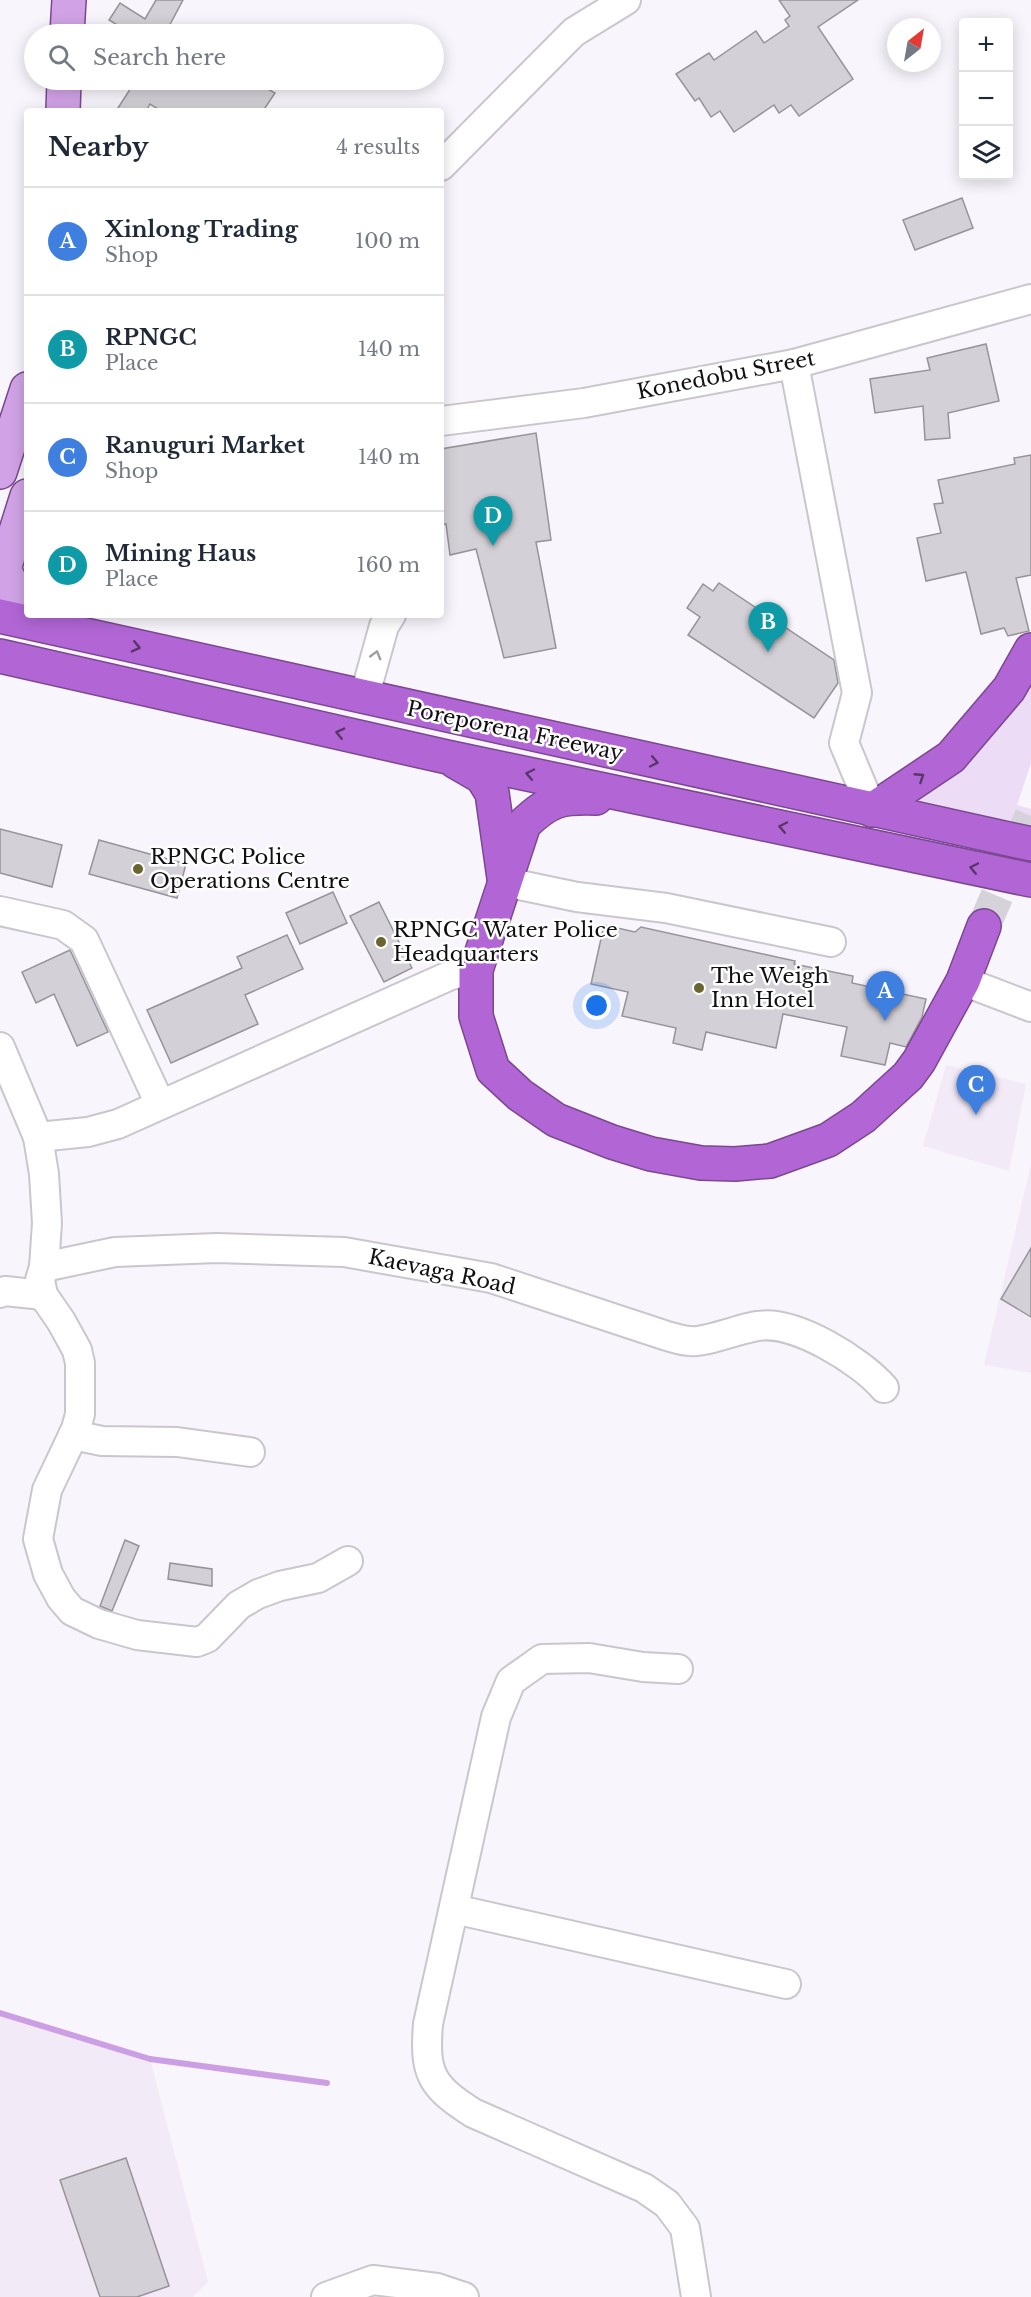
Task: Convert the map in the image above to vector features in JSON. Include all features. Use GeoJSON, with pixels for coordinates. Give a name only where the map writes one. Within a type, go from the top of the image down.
{"type":"FeatureCollection","features":[{"type":"Feature","properties":{"kind":"highway","name":"Poreporena Freeway"},"geometry":{"type":"LineString","coordinates":[[0,616],[1031,844]]}},
{"type":"Feature","properties":{"kind":"highway"},"geometry":{"type":"LineString","coordinates":[[872,810],[951,757],[1009,689],[1031,650]]}},
{"type":"Feature","properties":{"kind":"highway","name":"Poreporena Freeway"},"geometry":{"type":"LineString","coordinates":[[1,658],[447,757],[1031,880]]}},
{"type":"Feature","properties":{"kind":"highway"},"geometry":{"type":"LineString","coordinates":[[447,757],[482,777],[492,793],[505,882]]}},
{"type":"Feature","properties":{"kind":"highway"},"geometry":{"type":"LineString","coordinates":[[646,798],[574,797],[542,807],[524,824],[476,970],[476,1016],[493,1070],[520,1095],[556,1120],[622,1145],[651,1154],[701,1163],[735,1164],[770,1161],[828,1140],[863,1117],[908,1076],[919,1061],[963,981],[984,926]]}},
{"type":"Feature","properties":{"kind":"main road"},"geometry":{"type":"LineString","coordinates":[[68,24],[69,0]]}},
{"type":"Feature","properties":{"kind":"main road"},"geometry":{"type":"LineString","coordinates":[[63,108],[64,90]]}},
{"type":"Feature","properties":{"kind":"main road"},"geometry":{"type":"LineString","coordinates":[[0,471],[24,398]]}},
{"type":"Feature","properties":{"kind":"main road"},"geometry":{"type":"LineString","coordinates":[[24,505],[2,568],[17,596],[24,603]]}},
{"type":"Feature","properties":{"kind":"main road"},"geometry":{"type":"LineString","coordinates":[[46,618],[79,634]]}},
{"type":"Feature","properties":{"kind":"street"},"geometry":{"type":"LineString","coordinates":[[444,163],[574,32],[626,0]]}},
{"type":"Feature","properties":{"kind":"street","name":"Konedobu Street"},"geometry":{"type":"LineString","coordinates":[[444,421],[584,403],[794,364],[1023,307]]}},
{"type":"Feature","properties":{"kind":"street"},"geometry":{"type":"LineString","coordinates":[[794,364],[857,693],[844,743],[872,810]]}},
{"type":"Feature","properties":{"kind":"street"},"geometry":{"type":"LineString","coordinates":[[364,698],[384,626],[389,618]]}},
{"type":"Feature","properties":{"kind":"street"},"geometry":{"type":"LineString","coordinates":[[505,882],[577,897],[666,908],[831,942]]}},
{"type":"Feature","properties":{"kind":"street"},"geometry":{"type":"LineString","coordinates":[[0,911],[63,925],[84,940],[160,1104]]}},
{"type":"Feature","properties":{"kind":"street"},"geometry":{"type":"LineString","coordinates":[[38,1137],[88,1132],[118,1124],[452,975],[476,970]]}},
{"type":"Feature","properties":{"kind":"street"},"geometry":{"type":"LineString","coordinates":[[963,981],[1031,1007]]}},
{"type":"Feature","properties":{"kind":"street"},"geometry":{"type":"LineString","coordinates":[[0,1047],[38,1137],[44,1174],[47,1223],[45,1267],[40,1280],[43,1295],[77,1350],[81,1378],[80,1414],[73,1435],[46,1490],[38,1539],[45,1566],[61,1598],[72,1611],[99,1624],[137,1635],[197,1642],[203,1641],[240,1605],[258,1594],[280,1586],[318,1578],[348,1561]]}},
{"type":"Feature","properties":{"kind":"street","name":"Kaevaga Road"},"geometry":{"type":"LineString","coordinates":[[45,1267],[126,1252],[217,1248],[344,1252],[490,1278],[667,1336],[692,1342],[761,1325],[789,1329],[830,1346],[872,1374],[884,1388]]}},
{"type":"Feature","properties":{"kind":"street"},"geometry":{"type":"LineString","coordinates":[[0,1293],[5,1291],[43,1295]]}},
{"type":"Feature","properties":{"kind":"street"},"geometry":{"type":"LineString","coordinates":[[73,1435],[102,1441],[177,1443],[250,1452]]}},
{"type":"Feature","properties":{"kind":"street"},"geometry":{"type":"LineString","coordinates":[[678,1669],[643,1667],[589,1658],[542,1659],[511,1681],[496,1717],[428,2024],[426,2054],[433,2079],[453,2100],[473,2113],[644,2188],[667,2204],[685,2228],[696,2297]]}},
{"type":"Feature","properties":{"kind":"street"},"geometry":{"type":"LineString","coordinates":[[454,1909],[786,1984]]}},
{"type":"Feature","properties":{"kind":"street"},"geometry":{"type":"LineString","coordinates":[[326,2297],[373,2280],[437,2288],[464,2297]]}},
{"type":"Feature","properties":{"kind":"shaded area"},"geometry":{"type":"Polygon","coordinates":[[[1031,667],[1031,763],[1017,805],[1031,809],[1031,827],[907,799],[1031,667]]]}},
{"type":"Feature","properties":{"kind":"shaded area"},"geometry":{"type":"Polygon","coordinates":[[[946,1065],[1026,1084],[1009,1171],[923,1146],[946,1065]]]}},
{"type":"Feature","properties":{"kind":"shaded area"},"geometry":{"type":"Polygon","coordinates":[[[1031,1164],[1031,1373],[984,1365],[1031,1164]]]}},
{"type":"Feature","properties":{"kind":"shaded area"},"geometry":{"type":"Polygon","coordinates":[[[0,2013],[150,2059],[208,2282],[193,2297],[0,2297],[0,2013]]]}},
{"type":"Feature","properties":{"kind":"building"},"geometry":{"type":"Polygon","coordinates":[[[156,0],[183,0],[170,24],[116,24],[109,20],[120,3],[145,19],[156,0]]]}},
{"type":"Feature","properties":{"kind":"building"},"geometry":{"type":"Polygon","coordinates":[[[779,0],[858,0],[818,27],[853,79],[799,116],[791,105],[779,113],[774,105],[734,132],[720,111],[711,117],[699,98],[695,101],[676,74],[709,53],[714,60],[756,31],[764,43],[789,26],[785,20],[790,16],[779,0]]]}},
{"type":"Feature","properties":{"kind":"building"},"geometry":{"type":"Polygon","coordinates":[[[130,90],[270,90],[275,93],[265,108],[156,108],[150,104],[148,108],[118,108],[130,90]]]}},
{"type":"Feature","properties":{"kind":"building"},"geometry":{"type":"Polygon","coordinates":[[[962,198],[973,228],[915,250],[903,220],[962,198]]]}},
{"type":"Feature","properties":{"kind":"building"},"geometry":{"type":"Polygon","coordinates":[[[986,344],[999,401],[948,413],[950,438],[925,440],[923,406],[875,413],[870,379],[930,370],[927,358],[986,344]]]}},
{"type":"Feature","properties":{"kind":"building"},"geometry":{"type":"Polygon","coordinates":[[[536,433],[551,540],[536,542],[556,648],[504,658],[476,549],[450,555],[446,524],[444,524],[444,448],[536,433]]]}},
{"type":"Feature","properties":{"kind":"building"},"geometry":{"type":"Polygon","coordinates":[[[1031,455],[1031,575],[1016,578],[1029,631],[1008,636],[1004,628],[981,634],[966,572],[926,581],[917,538],[941,533],[934,504],[943,503],[938,480],[1015,464],[1014,458],[1031,455]]]}},
{"type":"Feature","properties":{"kind":"building"},"geometry":{"type":"Polygon","coordinates":[[[719,583],[834,660],[838,683],[814,718],[688,635],[700,617],[687,608],[703,584],[713,591],[719,583]]]}},
{"type":"Feature","properties":{"kind":"building"},"geometry":{"type":"Polygon","coordinates":[[[0,829],[62,845],[52,887],[0,873],[0,829]]]}},
{"type":"Feature","properties":{"kind":"building","name":"RPNGC Police Operations Centre"},"geometry":{"type":"Polygon","coordinates":[[[99,840],[186,864],[177,898],[89,874],[99,840]]]}},
{"type":"Feature","properties":{"kind":"building"},"geometry":{"type":"Polygon","coordinates":[[[333,892],[347,923],[300,944],[286,913],[333,892]]]}},
{"type":"Feature","properties":{"kind":"building","name":"RPNGC Water Police Headquarters"},"geometry":{"type":"Polygon","coordinates":[[[379,902],[412,968],[384,982],[350,916],[379,902]]]}},
{"type":"Feature","properties":{"kind":"building","name":"The Weigh Inn Hotel"},"geometry":{"type":"Polygon","coordinates":[[[604,925],[635,932],[641,927],[853,976],[852,983],[926,999],[922,1017],[906,1047],[890,1043],[885,1065],[841,1056],[847,1027],[783,1014],[776,1048],[706,1032],[702,1050],[673,1043],[676,1028],[622,1016],[628,992],[591,984],[604,925]]]}},
{"type":"Feature","properties":{"kind":"building"},"geometry":{"type":"Polygon","coordinates":[[[287,935],[303,969],[245,995],[258,1024],[171,1063],[147,1010],[242,968],[237,957],[287,935]]]}},
{"type":"Feature","properties":{"kind":"building"},"geometry":{"type":"Polygon","coordinates":[[[70,950],[108,1032],[77,1046],[54,994],[36,1003],[22,972],[70,950]]]}},
{"type":"Feature","properties":{"kind":"building"},"geometry":{"type":"Polygon","coordinates":[[[1031,1248],[1031,1317],[1001,1299],[1031,1248]]]}},
{"type":"Feature","properties":{"kind":"building"},"geometry":{"type":"Polygon","coordinates":[[[125,1540],[139,1546],[112,1611],[100,1606],[125,1540]]]}},
{"type":"Feature","properties":{"kind":"building"},"geometry":{"type":"Polygon","coordinates":[[[170,1563],[212,1569],[212,1586],[168,1579],[170,1563]]]}},
{"type":"Feature","properties":{"kind":"building"},"geometry":{"type":"Polygon","coordinates":[[[126,2158],[169,2286],[137,2297],[100,2297],[60,2180],[126,2158]]]}},
{"type":"Feature","properties":{"kind":"waterway"},"geometry":{"type":"LineString","coordinates":[[0,2013],[150,2059],[327,2083]]}},
{"type":"Feature","properties":{"kind":"tunnel"},"geometry":{"type":"LineString","coordinates":[[984,926],[1031,816]]}},
{"type":"Feature","properties":{"kind":"place","name":"Mining Haus"},"geometry":{"type":"Point","coordinates":[493,546]}},
{"type":"Feature","properties":{"kind":"place","name":"RPNGC"},"geometry":{"type":"Point","coordinates":[768,652]}},
{"type":"Feature","properties":{"kind":"place","name":"RPNGC Police Operations Centre"},"geometry":{"type":"Point","coordinates":[138,869]}},
{"type":"Feature","properties":{"kind":"place","name":"RPNGC Water Police Headquarters"},"geometry":{"type":"Point","coordinates":[381,942]}},
{"type":"Feature","properties":{"kind":"place","name":"The Weigh Inn Hotel"},"geometry":{"type":"Point","coordinates":[699,988]}},
{"type":"Feature","properties":{"kind":"place","name":"Xinlong Trading"},"geometry":{"type":"Point","coordinates":[885,1021]}},
{"type":"Feature","properties":{"kind":"place","name":"Ranuguri Market"},"geometry":{"type":"Point","coordinates":[976,1115]}}]}
